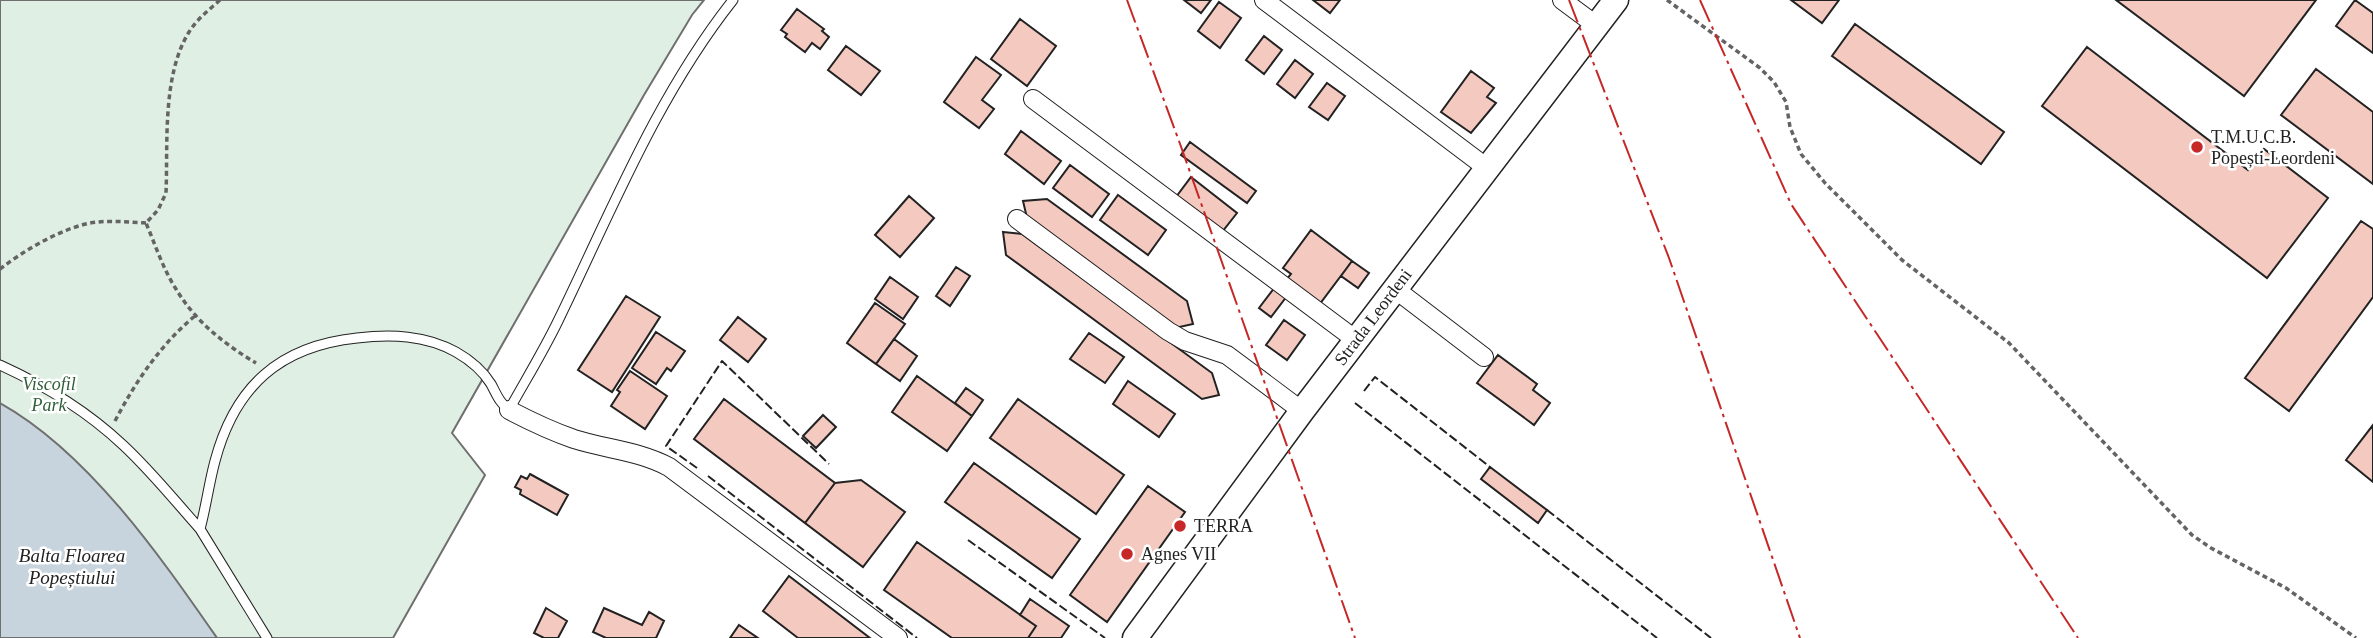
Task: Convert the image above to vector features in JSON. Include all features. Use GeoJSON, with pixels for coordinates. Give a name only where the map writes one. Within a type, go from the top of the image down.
{"type":"FeatureCollection","features":[{"type":"Feature","properties":{"kind":"main road","name":"Strada Leordeni"},"geometry":{"type":"LineString","coordinates":[[1135,638],[1302,411],[1616,0]]}},
{"type":"Feature","properties":{"kind":"street"},"geometry":{"type":"LineString","coordinates":[[1264,0],[1487,168]]}},
{"type":"Feature","properties":{"kind":"street"},"geometry":{"type":"LineString","coordinates":[[1562,0],[1597,26]]}},
{"type":"Feature","properties":{"kind":"street"},"geometry":{"type":"LineString","coordinates":[[1032,99],[1356,340]]}},
{"type":"Feature","properties":{"kind":"street"},"geometry":{"type":"LineString","coordinates":[[1017,219],[1168,331],[1185,341],[1227,355],[1302,411]]}},
{"type":"Feature","properties":{"kind":"street"},"geometry":{"type":"LineString","coordinates":[[1395,289],[1484,357]]}},
{"type":"Feature","properties":{"kind":"street"},"geometry":{"type":"LineString","coordinates":[[509,410],[565,436],[647,457],[669,467],[898,638]]}},
{"type":"Feature","properties":{"kind":"lane"},"geometry":{"type":"LineString","coordinates":[[200,529],[215,462],[226,429],[253,385],[268,370],[296,354],[353,338],[381,335],[422,339],[469,360],[482,373],[501,404],[509,410],[556,324],[659,115],[704,38],[733,0]]}},
{"type":"Feature","properties":{"kind":"lane"},"geometry":{"type":"LineString","coordinates":[[0,365],[39,385],[124,445],[200,529],[267,638]]}},
{"type":"Feature","properties":{"kind":"path"},"geometry":{"type":"LineString","coordinates":[[0,269],[47,240],[74,228],[105,222],[146,223],[158,210],[166,193],[173,69],[181,46],[191,29],[219,0]]}},
{"type":"Feature","properties":{"kind":"path"},"geometry":{"type":"LineString","coordinates":[[1667,0],[1760,68],[1774,82],[1786,102],[1790,127],[1801,154],[1825,183],[1902,260],[2009,343],[2192,535],[2286,588],[2356,638]]}},
{"type":"Feature","properties":{"kind":"path"},"geometry":{"type":"LineString","coordinates":[[146,223],[175,288],[196,315],[212,334],[268,370]]}},
{"type":"Feature","properties":{"kind":"path"},"geometry":{"type":"LineString","coordinates":[[109,433],[131,391],[158,352],[196,315]]}},
{"type":"Feature","properties":{"kind":"green space","name":"Viscofil Park"},"geometry":{"type":"Polygon","coordinates":[[[0,0],[704,0],[692,15],[644,95],[452,433],[485,475],[393,638],[0,638],[0,0]]]}},
{"type":"Feature","properties":{"kind":"water","name":"Balta Floarea Popeștiului"},"geometry":{"type":"Polygon","coordinates":[[[0,403],[32,424],[92,477],[146,541],[217,638],[0,638],[0,403]]]}},
{"type":"Feature","properties":{"kind":"building"},"geometry":{"type":"Polygon","coordinates":[[[1184,0],[1211,0],[1201,13],[1184,0]]]}},
{"type":"Feature","properties":{"kind":"building"},"geometry":{"type":"Polygon","coordinates":[[[1313,0],[1340,0],[1330,13],[1313,0]]]}},
{"type":"Feature","properties":{"kind":"building"},"geometry":{"type":"Polygon","coordinates":[[[1791,0],[1839,0],[1822,23],[1791,0]]]}},
{"type":"Feature","properties":{"kind":"building"},"geometry":{"type":"Polygon","coordinates":[[[2116,0],[2316,0],[2244,96],[2116,0]]]}},
{"type":"Feature","properties":{"kind":"building"},"geometry":{"type":"Polygon","coordinates":[[[2355,0],[2373,13],[2373,53],[2336,26],[2355,0]]]}},
{"type":"Feature","properties":{"kind":"building"},"geometry":{"type":"Polygon","coordinates":[[[1219,2],[1241,18],[1220,48],[1198,31],[1219,2]]]}},
{"type":"Feature","properties":{"kind":"building"},"geometry":{"type":"Polygon","coordinates":[[[797,9],[824,29],[822,31],[829,37],[820,49],[812,43],[805,52],[785,37],[787,34],[781,30],[797,9]]]}},
{"type":"Feature","properties":{"kind":"building"},"geometry":{"type":"Polygon","coordinates":[[[1020,19],[1056,46],[1027,86],[991,59],[1020,19]]]}},
{"type":"Feature","properties":{"kind":"building"},"geometry":{"type":"Polygon","coordinates":[[[1855,24],[2004,132],[1981,164],[1832,56],[1855,24]]]}},
{"type":"Feature","properties":{"kind":"building"},"geometry":{"type":"Polygon","coordinates":[[[1264,36],[1282,50],[1264,74],[1246,60],[1264,36]]]}},
{"type":"Feature","properties":{"kind":"building"},"geometry":{"type":"Polygon","coordinates":[[[846,46],[880,71],[861,95],[828,70],[846,46]]]}},
{"type":"Feature","properties":{"kind":"building"},"geometry":{"type":"Polygon","coordinates":[[[2087,47],[2248,170],[2264,149],[2328,198],[2267,278],[2042,106],[2087,47]]]}},
{"type":"Feature","properties":{"kind":"building"},"geometry":{"type":"Polygon","coordinates":[[[976,57],[1001,75],[982,100],[994,109],[979,128],[944,102],[976,57]]]}},
{"type":"Feature","properties":{"kind":"building"},"geometry":{"type":"Polygon","coordinates":[[[1295,60],[1313,74],[1295,98],[1277,84],[1295,60]]]}},
{"type":"Feature","properties":{"kind":"building"},"geometry":{"type":"Polygon","coordinates":[[[2316,69],[2373,112],[2373,184],[2281,115],[2316,69]]]}},
{"type":"Feature","properties":{"kind":"building"},"geometry":{"type":"Polygon","coordinates":[[[1471,71],[1494,88],[1487,97],[1496,103],[1471,133],[1441,112],[1471,71]]]}},
{"type":"Feature","properties":{"kind":"building"},"geometry":{"type":"Polygon","coordinates":[[[1327,83],[1345,96],[1328,120],[1309,107],[1327,83]]]}},
{"type":"Feature","properties":{"kind":"building"},"geometry":{"type":"Polygon","coordinates":[[[1021,131],[1061,161],[1044,184],[1005,154],[1021,131]]]}},
{"type":"Feature","properties":{"kind":"building"},"geometry":{"type":"Polygon","coordinates":[[[1190,142],[1256,191],[1247,203],[1181,155],[1190,142]]]}},
{"type":"Feature","properties":{"kind":"building"},"geometry":{"type":"Polygon","coordinates":[[[1070,165],[1109,194],[1092,217],[1053,188],[1070,165]]]}},
{"type":"Feature","properties":{"kind":"building"},"geometry":{"type":"Polygon","coordinates":[[[1191,177],[1237,213],[1222,232],[1176,197],[1191,177]]]}},
{"type":"Feature","properties":{"kind":"building"},"geometry":{"type":"Polygon","coordinates":[[[1118,195],[1166,230],[1148,255],[1100,220],[1118,195]]]}},
{"type":"Feature","properties":{"kind":"building"},"geometry":{"type":"Polygon","coordinates":[[[909,196],[934,218],[900,257],[875,235],[909,196]]]}},
{"type":"Feature","properties":{"kind":"building"},"geometry":{"type":"Polygon","coordinates":[[[1047,199],[1187,301],[1193,324],[1175,328],[1027,218],[1023,201],[1047,199]]]}},
{"type":"Feature","properties":{"kind":"building"},"geometry":{"type":"Polygon","coordinates":[[[2361,221],[2373,229],[2373,297],[2289,411],[2245,378],[2361,221]]]}},
{"type":"Feature","properties":{"kind":"building"},"geometry":{"type":"Polygon","coordinates":[[[1311,230],[1352,261],[1319,305],[1286,280],[1291,274],[1283,268],[1311,230]]]}},
{"type":"Feature","properties":{"kind":"building"},"geometry":{"type":"Polygon","coordinates":[[[1003,232],[1022,234],[1212,373],[1219,395],[1202,399],[1006,255],[1003,232]]]}},
{"type":"Feature","properties":{"kind":"building"},"geometry":{"type":"Polygon","coordinates":[[[1352,261],[1369,273],[1358,288],[1341,276],[1352,261]]]}},
{"type":"Feature","properties":{"kind":"building"},"geometry":{"type":"Polygon","coordinates":[[[956,267],[970,276],[950,306],[936,296],[956,267]]]}},
{"type":"Feature","properties":{"kind":"building"},"geometry":{"type":"Polygon","coordinates":[[[890,277],[918,297],[903,319],[875,299],[890,277]]]}},
{"type":"Feature","properties":{"kind":"building"},"geometry":{"type":"Polygon","coordinates":[[[1275,287],[1287,296],[1271,317],[1259,308],[1275,287]]]}},
{"type":"Feature","properties":{"kind":"building"},"geometry":{"type":"Polygon","coordinates":[[[626,296],[660,317],[612,392],[578,370],[626,296]]]}},
{"type":"Feature","properties":{"kind":"building"},"geometry":{"type":"Polygon","coordinates":[[[875,303],[905,324],[876,364],[847,343],[875,303]]]}},
{"type":"Feature","properties":{"kind":"building"},"geometry":{"type":"Polygon","coordinates":[[[738,317],[766,339],[748,362],[720,340],[738,317]]]}},
{"type":"Feature","properties":{"kind":"building"},"geometry":{"type":"Polygon","coordinates":[[[1284,320],[1305,335],[1287,360],[1266,345],[1284,320]]]}},
{"type":"Feature","properties":{"kind":"building"},"geometry":{"type":"Polygon","coordinates":[[[656,332],[685,351],[671,371],[667,368],[656,384],[632,368],[656,332]]]}},
{"type":"Feature","properties":{"kind":"building"},"geometry":{"type":"Polygon","coordinates":[[[1089,333],[1124,357],[1105,383],[1070,359],[1089,333]]]}},
{"type":"Feature","properties":{"kind":"building"},"geometry":{"type":"Polygon","coordinates":[[[894,339],[917,356],[900,381],[876,364],[894,339]]]}},
{"type":"Feature","properties":{"kind":"building"},"geometry":{"type":"Polygon","coordinates":[[[1498,355],[1537,384],[1533,390],[1550,403],[1534,425],[1477,383],[1498,355]]]}},
{"type":"Feature","properties":{"kind":"building"},"geometry":{"type":"Polygon","coordinates":[[[630,371],[667,396],[645,429],[611,406],[620,392],[617,390],[630,371]]]}},
{"type":"Feature","properties":{"kind":"building"},"geometry":{"type":"Polygon","coordinates":[[[917,376],[972,416],[947,451],[892,412],[917,376]]]}},
{"type":"Feature","properties":{"kind":"building"},"geometry":{"type":"Polygon","coordinates":[[[1128,381],[1175,414],[1159,437],[1113,404],[1128,381]]]}},
{"type":"Feature","properties":{"kind":"building"},"geometry":{"type":"Polygon","coordinates":[[[966,388],[983,400],[972,416],[955,403],[966,388]]]}},
{"type":"Feature","properties":{"kind":"building"},"geometry":{"type":"Polygon","coordinates":[[[724,399],[835,483],[805,523],[694,439],[724,399]]]}},
{"type":"Feature","properties":{"kind":"building"},"geometry":{"type":"Polygon","coordinates":[[[1018,399],[1124,475],[1096,514],[990,438],[1018,399]]]}},
{"type":"Feature","properties":{"kind":"building"},"geometry":{"type":"Polygon","coordinates":[[[823,415],[836,427],[816,448],[803,436],[823,415]]]}},
{"type":"Feature","properties":{"kind":"building"},"geometry":{"type":"Polygon","coordinates":[[[2373,425],[2373,482],[2346,460],[2373,425]]]}},
{"type":"Feature","properties":{"kind":"building"},"geometry":{"type":"Polygon","coordinates":[[[974,463],[1080,539],[1052,578],[945,502],[974,463]]]}},
{"type":"Feature","properties":{"kind":"building"},"geometry":{"type":"Polygon","coordinates":[[[1490,467],[1547,510],[1538,523],[1481,479],[1490,467]]]}},
{"type":"Feature","properties":{"kind":"building"},"geometry":{"type":"Polygon","coordinates":[[[530,474],[568,495],[557,515],[520,494],[521,490],[515,487],[521,476],[527,479],[530,474]]]}},
{"type":"Feature","properties":{"kind":"building"},"geometry":{"type":"Polygon","coordinates":[[[861,480],[905,512],[863,567],[805,523],[835,483],[861,480]]]}},
{"type":"Feature","properties":{"kind":"building","name":"Agnes VII"},"geometry":{"type":"Polygon","coordinates":[[[1148,486],[1185,512],[1107,622],[1070,595],[1148,486]]]}},
{"type":"Feature","properties":{"kind":"building"},"geometry":{"type":"Polygon","coordinates":[[[917,542],[1036,626],[1028,638],[952,638],[884,590],[917,542]]]}},
{"type":"Feature","properties":{"kind":"building"},"geometry":{"type":"Polygon","coordinates":[[[789,576],[870,638],[798,638],[763,611],[789,576]]]}},
{"type":"Feature","properties":{"kind":"building"},"geometry":{"type":"Polygon","coordinates":[[[1030,599],[1069,626],[1061,638],[1028,638],[1036,626],[1020,615],[1030,599]]]}},
{"type":"Feature","properties":{"kind":"building"},"geometry":{"type":"Polygon","coordinates":[[[546,608],[567,621],[558,638],[544,638],[534,633],[546,608]]]}},
{"type":"Feature","properties":{"kind":"building"},"geometry":{"type":"Polygon","coordinates":[[[604,608],[642,625],[649,612],[664,621],[656,638],[606,638],[593,632],[604,608]]]}},
{"type":"Feature","properties":{"kind":"building"},"geometry":{"type":"Polygon","coordinates":[[[739,625],[758,638],[730,638],[739,625]]]}},
{"type":"Feature","properties":{"kind":"fence"},"geometry":{"type":"LineString","coordinates":[[697,468],[666,446],[722,361],[829,464]]}},
{"type":"Feature","properties":{"kind":"fence"},"geometry":{"type":"LineString","coordinates":[[1364,391],[1375,377],[1490,467]]}},
{"type":"Feature","properties":{"kind":"fence"},"geometry":{"type":"LineString","coordinates":[[1355,403],[1657,638]]}},
{"type":"Feature","properties":{"kind":"fence"},"geometry":{"type":"LineString","coordinates":[[708,476],[917,638]]}},
{"type":"Feature","properties":{"kind":"fence"},"geometry":{"type":"LineString","coordinates":[[1547,510],[1711,638]]}},
{"type":"Feature","properties":{"kind":"fence"},"geometry":{"type":"LineString","coordinates":[[968,540],[1105,638]]}},
{"type":"Feature","properties":{"kind":"power"},"geometry":{"type":"LineString","coordinates":[[1127,0],[1355,638]]}},
{"type":"Feature","properties":{"kind":"power"},"geometry":{"type":"LineString","coordinates":[[1569,0],[1669,258],[1800,638]]}},
{"type":"Feature","properties":{"kind":"power"},"geometry":{"type":"LineString","coordinates":[[1700,0],[1791,204],[2078,638]]}},
{"type":"Feature","properties":{"kind":"place","name":"T.M.U.C.B. Popești-Leordeni"},"geometry":{"type":"Point","coordinates":[2197,147]}},
{"type":"Feature","properties":{"kind":"place","name":"TERRA"},"geometry":{"type":"Point","coordinates":[1180,526]}},
{"type":"Feature","properties":{"kind":"place","name":"Agnes VII"},"geometry":{"type":"Point","coordinates":[1127,554]}}]}
